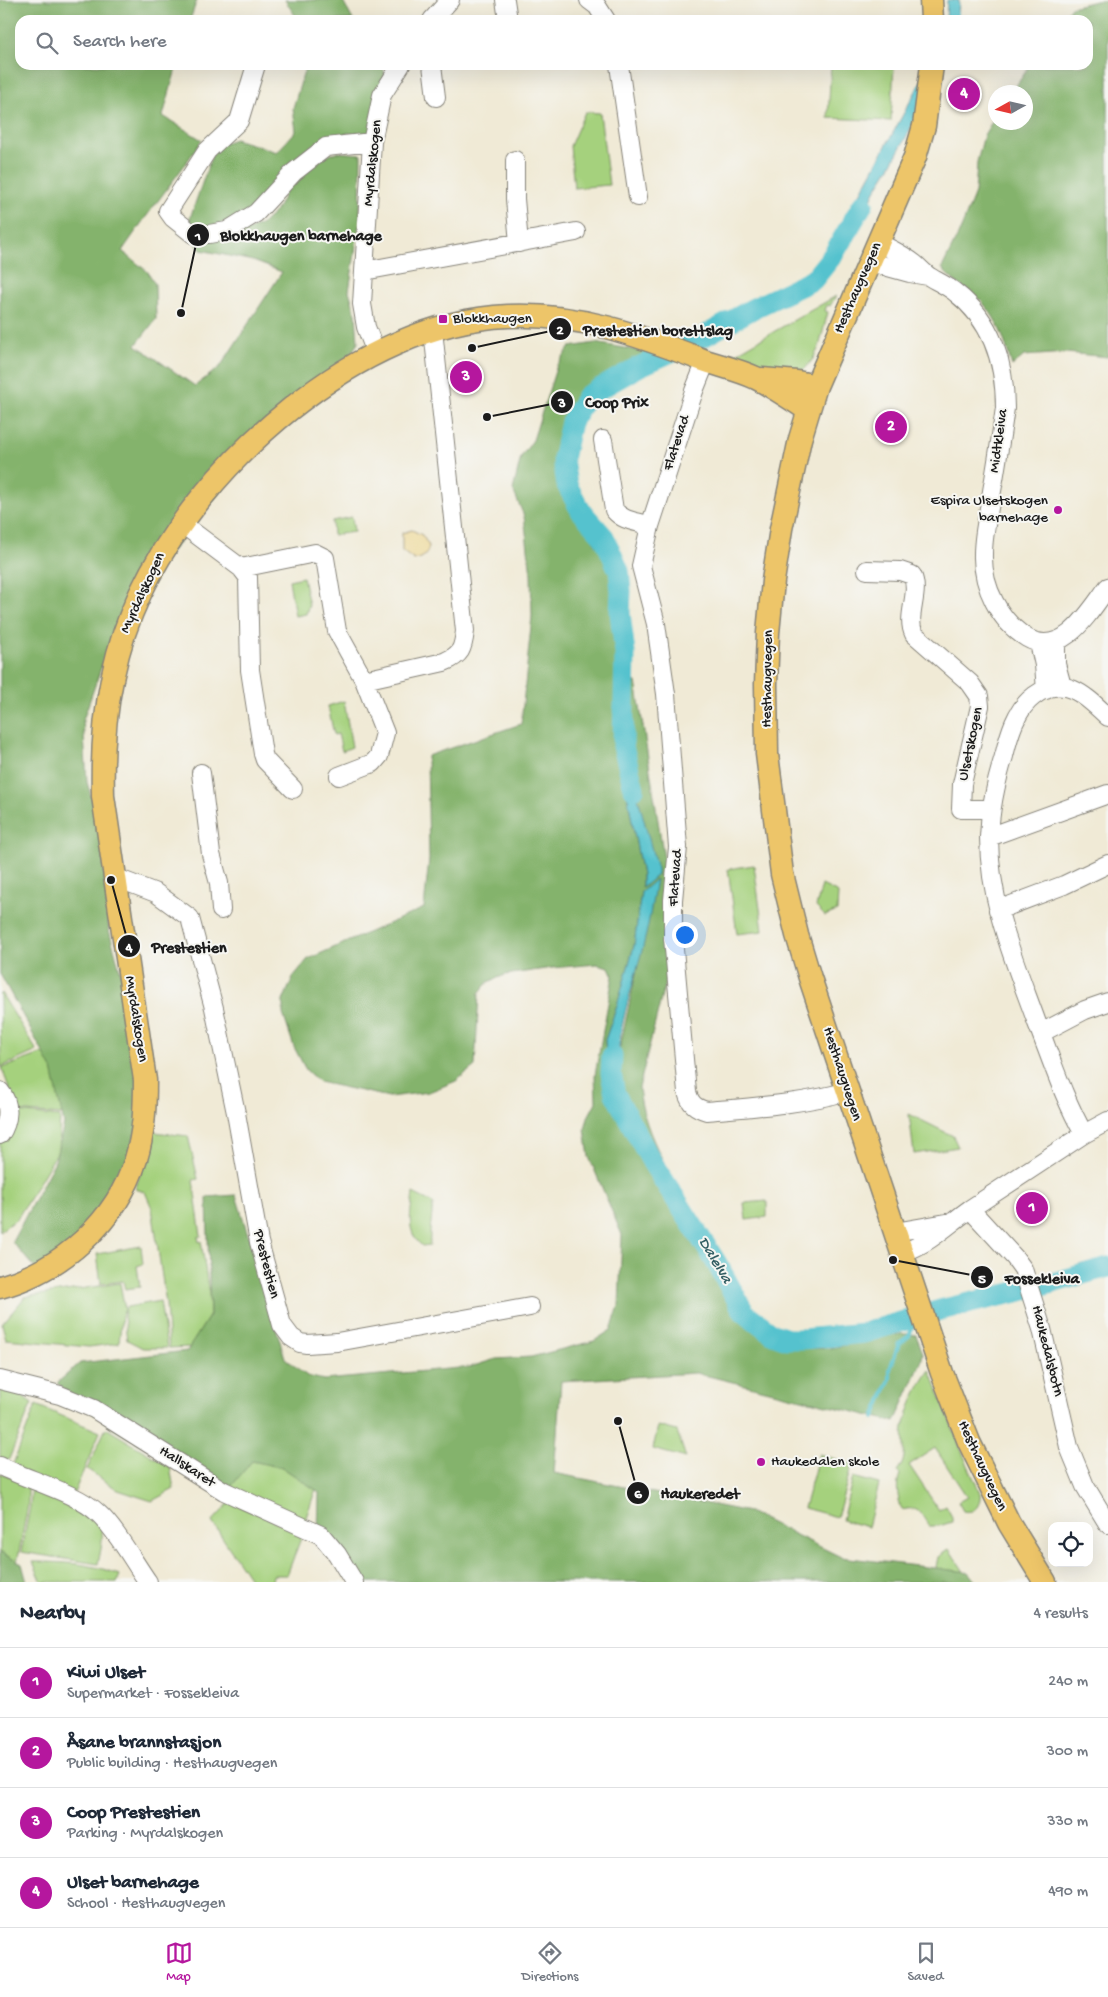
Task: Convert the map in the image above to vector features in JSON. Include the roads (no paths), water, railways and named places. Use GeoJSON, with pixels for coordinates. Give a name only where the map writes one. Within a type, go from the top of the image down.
{"type":"FeatureCollection","features":[{"type":"Feature","properties":{"kind":"main road"},"geometry":{"type":"LineString","coordinates":[[930,0],[932,15]]}},
{"type":"Feature","properties":{"kind":"main road","name":"Hesthaugvegen"},"geometry":{"type":"LineString","coordinates":[[931,70],[924,126],[914,157],[816,386],[794,462],[773,581],[768,633],[766,684],[767,754],[775,831],[784,883],[810,978],[932,1344],[953,1403],[983,1474],[1009,1523],[1045,1582]]}},
{"type":"Feature","properties":{"kind":"main road","name":"Myrdalskogen"},"geometry":{"type":"LineString","coordinates":[[0,1287],[28,1278],[52,1265],[88,1237],[102,1222],[122,1191],[135,1161],[142,1136],[145,1112],[145,1080],[114,877],[103,796],[102,767],[107,704],[121,640],[139,595],[165,546],[181,523],[234,460],[288,410],[324,384],[376,353],[434,330],[473,320],[505,316],[565,318],[593,323],[645,338],[706,361]]}},
{"type":"Feature","properties":{"kind":"main road"},"geometry":{"type":"LineString","coordinates":[[706,361],[755,378],[808,410]]}},
{"type":"Feature","properties":{"kind":"main road"},"geometry":{"type":"LineString","coordinates":[[755,378],[816,386]]}},
{"type":"Feature","properties":{"kind":"street"},"geometry":{"type":"LineString","coordinates":[[436,15],[450,0]]}},
{"type":"Feature","properties":{"kind":"street"},"geometry":{"type":"LineString","coordinates":[[505,0],[507,15]]}},
{"type":"Feature","properties":{"kind":"street"},"geometry":{"type":"LineString","coordinates":[[589,0],[597,6],[603,15]]}},
{"type":"Feature","properties":{"kind":"street"},"geometry":{"type":"LineString","coordinates":[[254,70],[239,121],[206,151],[168,211],[173,218],[193,234],[227,231],[244,222],[256,213],[294,172],[326,146],[372,142]]}},
{"type":"Feature","properties":{"kind":"street","name":"Myrdalskogen"},"geometry":{"type":"LineString","coordinates":[[376,353],[366,327],[362,304],[372,142],[382,95],[398,70]]}},
{"type":"Feature","properties":{"kind":"street"},"geometry":{"type":"LineString","coordinates":[[433,70],[436,97]]}},
{"type":"Feature","properties":{"kind":"street"},"geometry":{"type":"LineString","coordinates":[[620,70],[638,197]]}},
{"type":"Feature","properties":{"kind":"street"},"geometry":{"type":"LineString","coordinates":[[516,160],[515,199],[519,243]]}},
{"type":"Feature","properties":{"kind":"street"},"geometry":{"type":"LineString","coordinates":[[364,271],[576,232]]}},
{"type":"Feature","properties":{"kind":"street","name":"Midtkleiva"},"geometry":{"type":"LineString","coordinates":[[874,252],[910,273],[929,276],[955,292],[985,324],[999,357],[1005,388],[1005,408],[985,538],[984,568],[991,596],[999,610],[1018,631],[1030,640],[1048,642]]}},
{"type":"Feature","properties":{"kind":"street"},"geometry":{"type":"LineString","coordinates":[[364,680],[444,662],[456,657],[464,646],[465,631],[434,330]]}},
{"type":"Feature","properties":{"kind":"street","name":"Flatevad"},"geometry":{"type":"LineString","coordinates":[[706,361],[694,391],[650,526],[641,566],[656,624],[666,694],[678,847],[673,900],[673,938],[689,1099],[696,1108],[707,1111],[790,1102],[848,1091]]}},
{"type":"Feature","properties":{"kind":"street"},"geometry":{"type":"LineString","coordinates":[[604,440],[614,510],[625,520],[650,526]]}},
{"type":"Feature","properties":{"kind":"street"},"geometry":{"type":"LineString","coordinates":[[181,523],[241,568],[248,578],[250,670],[263,754],[265,760],[293,790]]}},
{"type":"Feature","properties":{"kind":"street"},"geometry":{"type":"LineString","coordinates":[[241,568],[315,553],[325,558],[337,631],[364,680],[385,733],[379,756],[374,763],[339,776]]}},
{"type":"Feature","properties":{"kind":"street","name":"Ulsetskogen"},"geometry":{"type":"LineString","coordinates":[[867,570],[900,571],[912,575],[915,584],[912,626],[914,634],[965,678],[978,692],[980,706],[962,784],[961,809],[992,809]]}},
{"type":"Feature","properties":{"kind":"street"},"geometry":{"type":"LineString","coordinates":[[1054,688],[1056,664],[1048,642],[1068,636],[1108,588]]}},
{"type":"Feature","properties":{"kind":"street"},"geometry":{"type":"LineString","coordinates":[[1084,1134],[1062,1089],[998,910],[991,866],[990,837],[992,809],[1004,752],[1017,716],[1030,699],[1054,688],[1081,692],[1108,717]]}},
{"type":"Feature","properties":{"kind":"street"},"geometry":{"type":"LineString","coordinates":[[201,773],[212,854],[219,883],[221,910]]}},
{"type":"Feature","properties":{"kind":"street"},"geometry":{"type":"LineString","coordinates":[[990,837],[1108,794]]}},
{"type":"Feature","properties":{"kind":"street"},"geometry":{"type":"LineString","coordinates":[[998,910],[1064,885],[1108,864]]}},
{"type":"Feature","properties":{"kind":"street","name":"Prestestien"},"geometry":{"type":"LineString","coordinates":[[114,877],[156,893],[190,918],[214,1008],[236,1113],[259,1242],[282,1325],[291,1337],[300,1343],[307,1344],[337,1342],[530,1307]]}},
{"type":"Feature","properties":{"kind":"street"},"geometry":{"type":"LineString","coordinates":[[1041,1033],[1084,1010],[1108,1002]]}},
{"type":"Feature","properties":{"kind":"street"},"geometry":{"type":"LineString","coordinates":[[0,1091],[4,1096],[8,1115],[0,1135]]}},
{"type":"Feature","properties":{"kind":"street"},"geometry":{"type":"LineString","coordinates":[[899,1243],[952,1222],[1084,1134],[1108,1121]]}},
{"type":"Feature","properties":{"kind":"street","name":"Haukedalsbotn"},"geometry":{"type":"LineString","coordinates":[[970,1209],[1016,1258],[1029,1286],[1042,1329],[1070,1447],[1079,1473],[1102,1504],[1108,1524]]}},
{"type":"Feature","properties":{"kind":"street","name":"Hallskaret"},"geometry":{"type":"LineString","coordinates":[[0,1380],[60,1395],[94,1409],[224,1491],[322,1535],[338,1554],[354,1582]]}},
{"type":"Feature","properties":{"kind":"street"},"geometry":{"type":"LineString","coordinates":[[0,1466],[93,1508],[106,1521],[148,1582]]}},
{"type":"Feature","properties":{"kind":"water"},"geometry":{"type":"Polygon","coordinates":[[[947,0],[959,0],[958,15],[946,15],[947,0]]]}},
{"type":"Feature","properties":{"kind":"water"},"geometry":{"type":"Polygon","coordinates":[[[927,70],[942,70],[875,191],[854,234],[845,221],[927,70]]]}},
{"type":"Feature","properties":{"kind":"water"},"geometry":{"type":"Polygon","coordinates":[[[628,760],[657,869],[657,875],[642,888],[642,875],[623,772],[628,760]]]}},
{"type":"Feature","properties":{"kind":"water"},"geometry":{"type":"Polygon","coordinates":[[[656,879],[646,936],[620,1036],[618,1053],[619,1086],[608,1084],[605,1040],[634,946],[641,892],[656,879]]]}},
{"type":"Feature","properties":{"kind":"water"},"geometry":{"type":"Polygon","coordinates":[[[1094,1261],[1108,1261],[1108,1271],[1075,1279],[1044,1293],[1042,1282],[1079,1265],[1094,1261]]]}},
{"type":"Feature","properties":{"kind":"waterway"},"geometry":{"type":"LineString","coordinates":[[634,789],[623,746],[625,653],[620,613],[621,591],[619,571],[604,537],[581,511],[567,485],[563,459],[571,422],[587,396],[638,367],[694,342],[754,308],[813,280],[833,255],[863,204]]}},
{"type":"Feature","properties":{"kind":"waterway","name":"Dalelva"},"geometry":{"type":"LineString","coordinates":[[612,1056],[611,1073],[615,1094],[652,1162],[716,1262],[744,1312],[773,1334],[787,1339],[804,1339],[864,1333],[940,1310],[1042,1286],[1108,1267]]}},
{"type":"Feature","properties":{"kind":"waterway"},"geometry":{"type":"LineString","coordinates":[[874,1418],[890,1379],[890,1369],[899,1343],[909,1336],[912,1328],[911,1320]]}},
{"type":"Feature","properties":{"kind":"place","name":"Ulset barnehage"},"geometry":{"type":"Point","coordinates":[964,94]}},
{"type":"Feature","properties":{"kind":"place","name":"Blokkhaugen barnehage"},"geometry":{"type":"Point","coordinates":[181,313]}},
{"type":"Feature","properties":{"kind":"place","name":"Blokkhaugen"},"geometry":{"type":"Point","coordinates":[443,319]}},
{"type":"Feature","properties":{"kind":"place","name":"Prestestien borettslag"},"geometry":{"type":"Point","coordinates":[472,348]}},
{"type":"Feature","properties":{"kind":"place","name":"Coop Prestestien"},"geometry":{"type":"Point","coordinates":[466,377]}},
{"type":"Feature","properties":{"kind":"place","name":"Coop Prix"},"geometry":{"type":"Point","coordinates":[487,417]}},
{"type":"Feature","properties":{"kind":"place","name":"Åsane brannstasjon"},"geometry":{"type":"Point","coordinates":[891,427]}},
{"type":"Feature","properties":{"kind":"place","name":"Espira Ulsetskogen barnehage"},"geometry":{"type":"Point","coordinates":[1058,510]}},
{"type":"Feature","properties":{"kind":"place","name":"Prestestien"},"geometry":{"type":"Point","coordinates":[111,880]}},
{"type":"Feature","properties":{"kind":"place","name":"Kiwi Ulset"},"geometry":{"type":"Point","coordinates":[1032,1208]}},
{"type":"Feature","properties":{"kind":"place","name":"Fossekleiva"},"geometry":{"type":"Point","coordinates":[893,1260]}},
{"type":"Feature","properties":{"kind":"place","name":"Haukeredet"},"geometry":{"type":"Point","coordinates":[618,1421]}},
{"type":"Feature","properties":{"kind":"place","name":"Haukedalen skole"},"geometry":{"type":"Point","coordinates":[761,1462]}}]}
